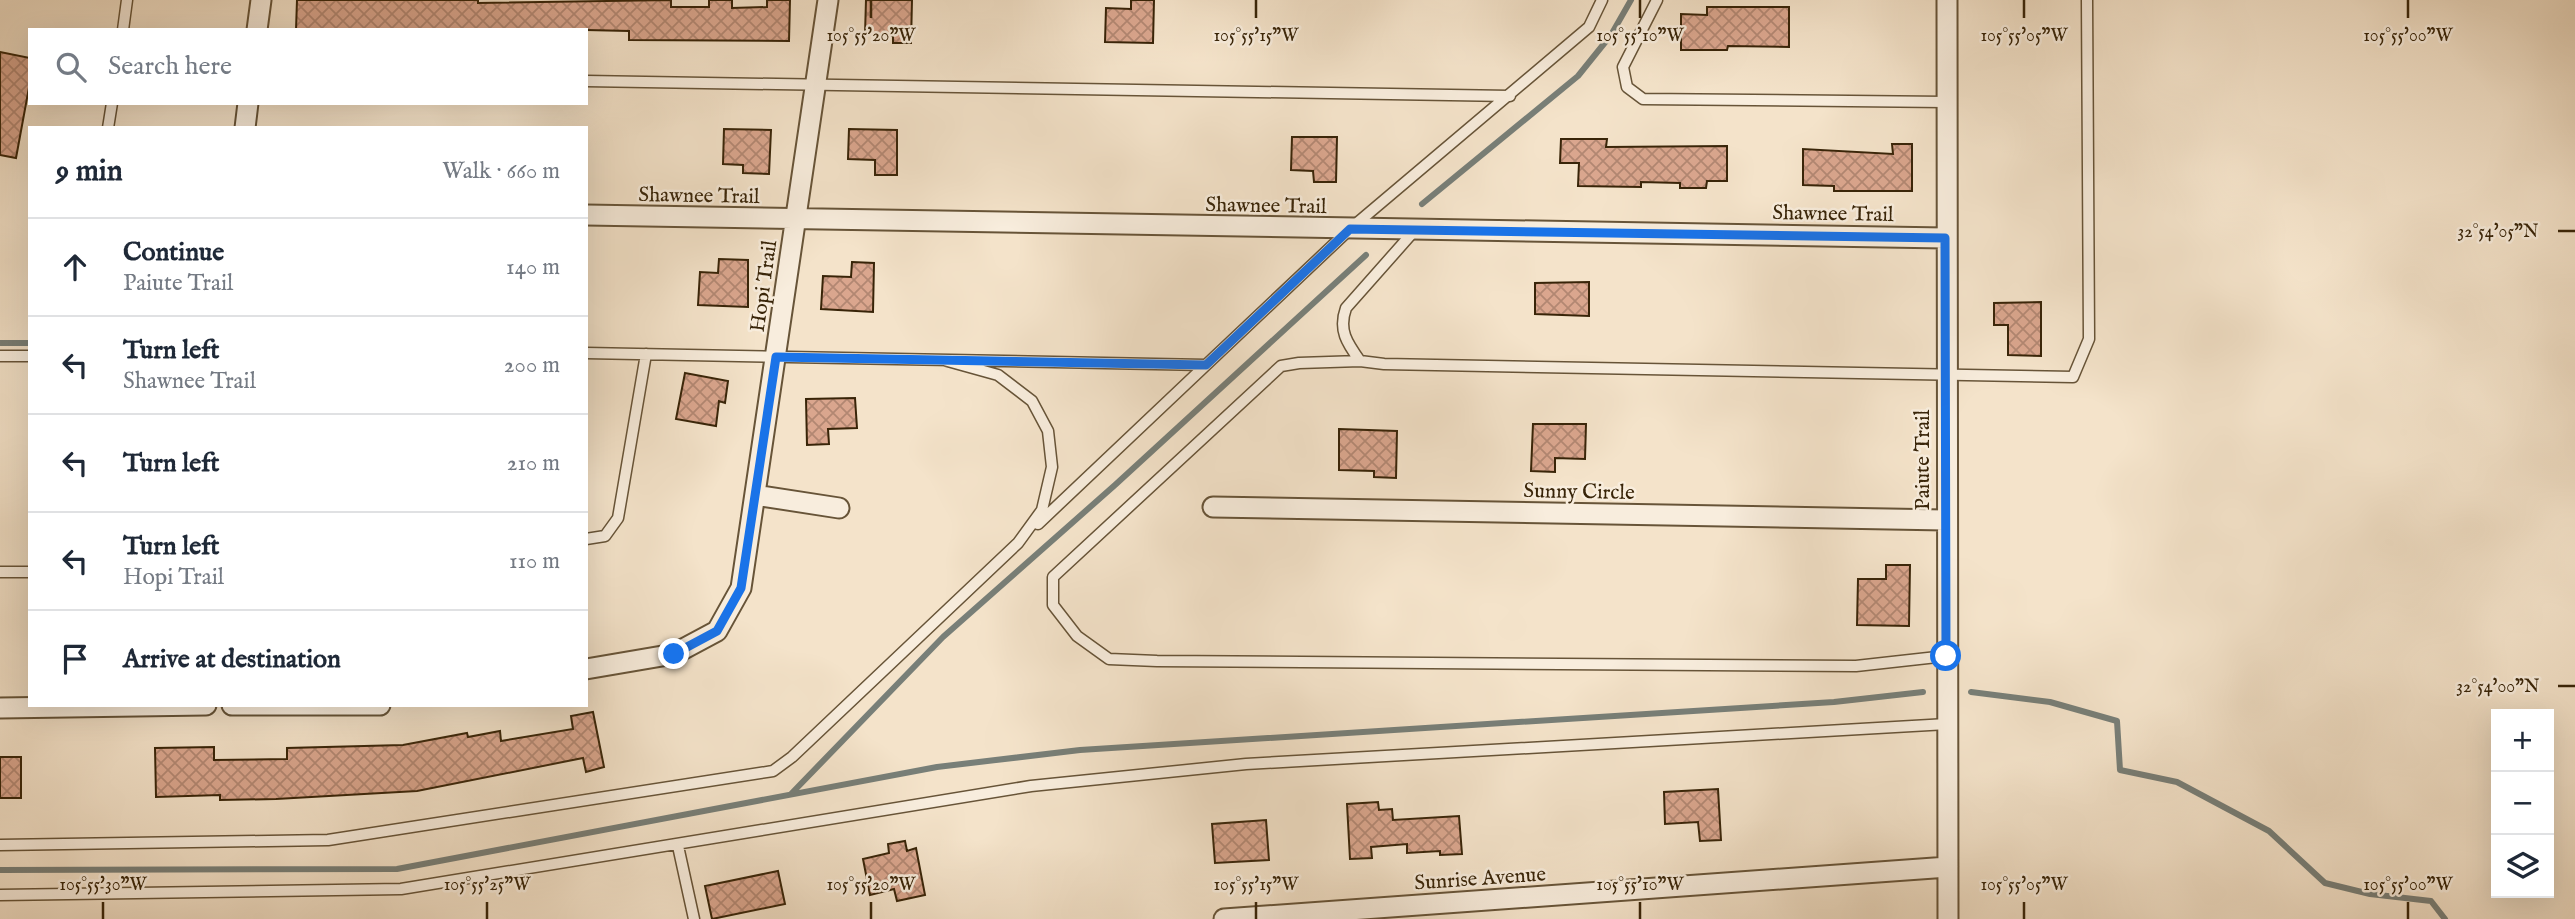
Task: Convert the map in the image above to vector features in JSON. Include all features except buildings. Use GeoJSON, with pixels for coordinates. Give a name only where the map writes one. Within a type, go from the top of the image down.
{"type":"FeatureCollection","features":[{"type":"Feature","properties":{"kind":"street"},"geometry":{"type":"LineString","coordinates":[[257,28],[261,0]]}},
{"type":"Feature","properties":{"kind":"street","name":"Hopi Trail"},"geometry":{"type":"LineString","coordinates":[[588,668],[674,654],[717,631],[741,588],[828,0]]}},
{"type":"Feature","properties":{"kind":"street","name":"Paiute Trail"},"geometry":{"type":"LineString","coordinates":[[1947,0],[1945,520],[1948,919]]}},
{"type":"Feature","properties":{"kind":"street"},"geometry":{"type":"LineString","coordinates":[[244,126],[248,105]]}},
{"type":"Feature","properties":{"kind":"street","name":"Shawnee Trail"},"geometry":{"type":"LineString","coordinates":[[588,215],[1945,238]]}},
{"type":"Feature","properties":{"kind":"street"},"geometry":{"type":"LineString","coordinates":[[754,495],[839,508]]}},
{"type":"Feature","properties":{"kind":"street","name":"Sunny Circle"},"geometry":{"type":"LineString","coordinates":[[1213,508],[1945,520]]}},
{"type":"Feature","properties":{"kind":"street"},"geometry":{"type":"LineString","coordinates":[[0,708],[69,707]]}},
{"type":"Feature","properties":{"kind":"street","name":"Sunrise Avenue"},"geometry":{"type":"LineString","coordinates":[[1224,919],[1948,867]]}},
{"type":"Feature","properties":{"kind":"lane"},"geometry":{"type":"LineString","coordinates":[[123,28],[127,0]]}},
{"type":"Feature","properties":{"kind":"lane"},"geometry":{"type":"LineString","coordinates":[[0,845],[328,840],[773,771],[792,757],[1350,229],[1589,27],[1602,0]]}},
{"type":"Feature","properties":{"kind":"lane"},"geometry":{"type":"LineString","coordinates":[[1657,0],[1623,68],[1627,87],[1643,99],[1946,102]]}},
{"type":"Feature","properties":{"kind":"lane"},"geometry":{"type":"LineString","coordinates":[[1946,656],[1856,666],[1109,659],[1077,636],[1054,606],[1053,577],[1281,366],[1360,361],[1384,365],[2073,377],[2089,339],[2087,0]]}},
{"type":"Feature","properties":{"kind":"lane"},"geometry":{"type":"LineString","coordinates":[[588,81],[1510,96]]}},
{"type":"Feature","properties":{"kind":"lane"},"geometry":{"type":"LineString","coordinates":[[108,126],[112,105]]}},
{"type":"Feature","properties":{"kind":"lane"},"geometry":{"type":"LineString","coordinates":[[1360,361],[1346,342],[1340,324],[1346,309],[1415,230]]}},
{"type":"Feature","properties":{"kind":"lane"},"geometry":{"type":"LineString","coordinates":[[588,353],[1206,365]]}},
{"type":"Feature","properties":{"kind":"lane"},"geometry":{"type":"LineString","coordinates":[[588,539],[605,536],[618,518],[646,354]]}},
{"type":"Feature","properties":{"kind":"lane"},"geometry":{"type":"LineString","coordinates":[[0,356],[28,356]]}},
{"type":"Feature","properties":{"kind":"lane"},"geometry":{"type":"LineString","coordinates":[[944,360],[998,375],[1032,401],[1048,431],[1052,467],[1042,510],[1017,543]]}},
{"type":"Feature","properties":{"kind":"lane"},"geometry":{"type":"LineString","coordinates":[[0,572],[28,572]]}},
{"type":"Feature","properties":{"kind":"lane"},"geometry":{"type":"LineString","coordinates":[[0,895],[401,889],[678,846],[1031,786],[1246,764],[1947,724]]}},
{"type":"Feature","properties":{"kind":"lane"},"geometry":{"type":"LineString","coordinates":[[678,846],[694,919]]}},
{"type":"Feature","properties":{"kind":"waterway"},"geometry":{"type":"LineString","coordinates":[[1422,204],[1578,76],[1611,35],[1631,0]]}},
{"type":"Feature","properties":{"kind":"waterway"},"geometry":{"type":"LineString","coordinates":[[791,794],[943,637],[1115,485],[1366,255]]}},
{"type":"Feature","properties":{"kind":"waterway"},"geometry":{"type":"LineString","coordinates":[[0,343],[28,343]]}},
{"type":"Feature","properties":{"kind":"waterway"},"geometry":{"type":"LineString","coordinates":[[0,870],[397,869],[937,767],[1080,750],[1834,702],[1923,692]]}},
{"type":"Feature","properties":{"kind":"waterway"},"geometry":{"type":"LineString","coordinates":[[1971,692],[2050,702],[2117,721],[2120,770],[2177,782],[2269,831],[2325,883],[2370,894],[2431,901],[2445,919]]}},
{"type":"Feature","properties":{"kind":"route"},"geometry":{"type":"LineString","coordinates":[[674,654],[717,631],[741,588],[776,357],[1206,365],[1350,229],[1945,238],[1946,656]]}}]}
